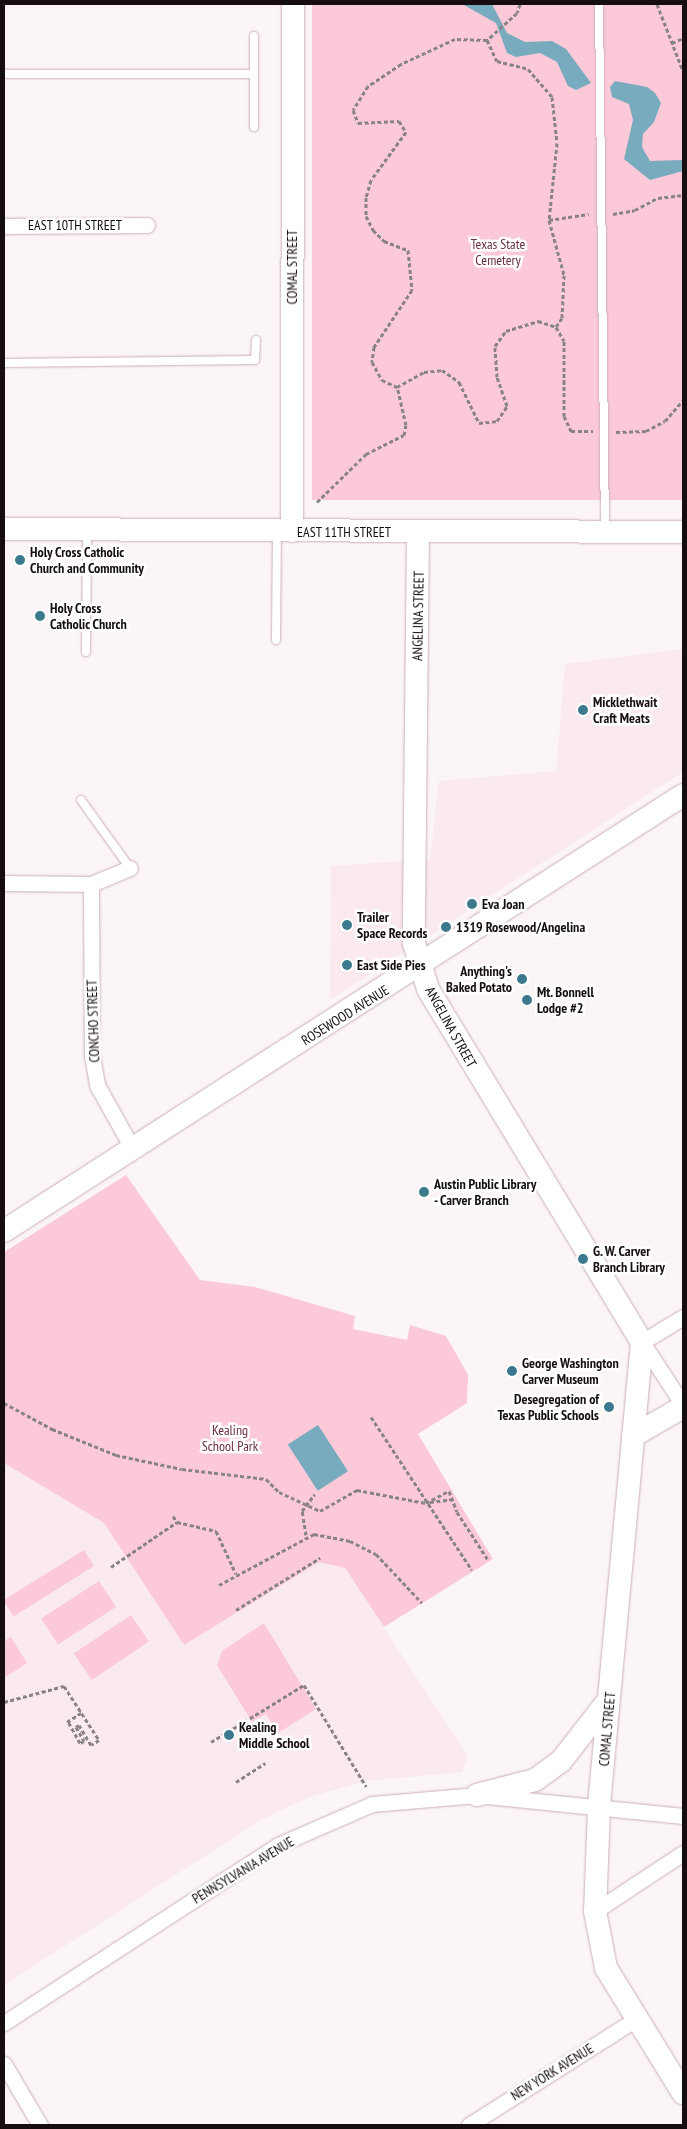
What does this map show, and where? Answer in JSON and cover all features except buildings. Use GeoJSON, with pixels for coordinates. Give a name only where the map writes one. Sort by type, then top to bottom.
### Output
{"type":"FeatureCollection","features":[{"type":"Feature","properties":{"kind":"street","name":"COMAL STREET"},"geometry":{"type":"LineString","coordinates":[[284,531],[293,4]]}},
{"type":"Feature","properties":{"kind":"street","name":"EAST 10TH STREET"},"geometry":{"type":"LineString","coordinates":[[4,226],[147,225]]}},
{"type":"Feature","properties":{"kind":"street","name":"EAST 11TH STREET"},"geometry":{"type":"LineString","coordinates":[[4,529],[683,532]]}},
{"type":"Feature","properties":{"kind":"street","name":"ANGELINA STREET"},"geometry":{"type":"LineString","coordinates":[[418,532],[414,943],[421,967],[428,989],[466,1056],[683,1406]]}},
{"type":"Feature","properties":{"kind":"street","name":"ROSEWOOD AVENUE"},"geometry":{"type":"LineString","coordinates":[[4,1231],[132,1148],[421,967],[683,795]]}},
{"type":"Feature","properties":{"kind":"street"},"geometry":{"type":"LineString","coordinates":[[4,883],[91,884],[130,868]]}},
{"type":"Feature","properties":{"kind":"street","name":"CONCHO STREET"},"geometry":{"type":"LineString","coordinates":[[91,884],[92,1056],[97,1085],[132,1148]]}},
{"type":"Feature","properties":{"kind":"street"},"geometry":{"type":"LineString","coordinates":[[642,1342],[683,1316]]}},
{"type":"Feature","properties":{"kind":"street","name":"COMAL STREET"},"geometry":{"type":"LineString","coordinates":[[642,1342],[599,1810],[595,1911],[606,1968],[683,2093]]}},
{"type":"Feature","properties":{"kind":"street"},"geometry":{"type":"LineString","coordinates":[[633,1436],[683,1406]]}},
{"type":"Feature","properties":{"kind":"street"},"geometry":{"type":"LineString","coordinates":[[477,1795],[518,1786],[561,1761],[609,1699]]}},
{"type":"Feature","properties":{"kind":"street","name":"PENNSYLVANIA AVENUE"},"geometry":{"type":"LineString","coordinates":[[4,2023],[278,1845],[372,1804],[477,1795],[599,1810],[683,1816]]}},
{"type":"Feature","properties":{"kind":"street"},"geometry":{"type":"LineString","coordinates":[[595,1911],[683,1853]]}},
{"type":"Feature","properties":{"kind":"street","name":"NEW YORK AVENUE"},"geometry":{"type":"LineString","coordinates":[[469,2125],[636,2019]]}},
{"type":"Feature","properties":{"kind":"street"},"geometry":{"type":"LineString","coordinates":[[4,2064],[40,2125]]}},
{"type":"Feature","properties":{"kind":"lane"},"geometry":{"type":"LineString","coordinates":[[599,4],[605,533]]}},
{"type":"Feature","properties":{"kind":"lane"},"geometry":{"type":"LineString","coordinates":[[254,36],[254,127]]}},
{"type":"Feature","properties":{"kind":"lane"},"geometry":{"type":"LineString","coordinates":[[4,74],[254,74]]}},
{"type":"Feature","properties":{"kind":"lane"},"geometry":{"type":"LineString","coordinates":[[4,363],[255,360],[256,340]]}},
{"type":"Feature","properties":{"kind":"lane"},"geometry":{"type":"LineString","coordinates":[[86,652],[87,530]]}},
{"type":"Feature","properties":{"kind":"lane"},"geometry":{"type":"LineString","coordinates":[[276,640],[284,531]]}},
{"type":"Feature","properties":{"kind":"lane"},"geometry":{"type":"LineString","coordinates":[[80,800],[130,868]]}},
{"type":"Feature","properties":{"kind":"path"},"geometry":{"type":"LineString","coordinates":[[397,387],[382,380],[372,362],[374,347],[412,290],[408,250],[384,241],[373,230],[366,216],[366,197],[370,180],[401,142],[406,126],[399,121],[366,126],[358,123],[353,110],[368,86],[401,64],[456,39],[486,40],[506,23],[520,4]]}},
{"type":"Feature","properties":{"kind":"path"},"geometry":{"type":"LineString","coordinates":[[656,4],[683,71]]}},
{"type":"Feature","properties":{"kind":"path"},"geometry":{"type":"LineString","coordinates":[[672,43],[683,38]]}},
{"type":"Feature","properties":{"kind":"path"},"geometry":{"type":"LineString","coordinates":[[486,40],[497,61],[528,69],[552,97],[557,143],[549,220],[564,275],[562,318],[556,327]]}},
{"type":"Feature","properties":{"kind":"path"},"geometry":{"type":"LineString","coordinates":[[549,220],[601,213],[618,214],[658,198],[683,195]]}},
{"type":"Feature","properties":{"kind":"path"},"geometry":{"type":"LineString","coordinates":[[397,387],[424,372],[442,370],[459,382],[479,423],[497,420],[508,406],[497,377],[495,346],[506,331],[523,323],[538,321],[556,327]]}},
{"type":"Feature","properties":{"kind":"path"},"geometry":{"type":"LineString","coordinates":[[556,327],[567,362],[564,416],[571,431],[646,431],[665,421],[683,400]]}},
{"type":"Feature","properties":{"kind":"path"},"geometry":{"type":"LineString","coordinates":[[317,502],[366,454],[404,435],[406,425],[397,387]]}},
{"type":"Feature","properties":{"kind":"path"},"geometry":{"type":"LineString","coordinates":[[4,1403],[52,1429],[116,1455],[182,1469],[261,1477],[320,1511],[360,1490],[426,1503],[454,1499]]}},
{"type":"Feature","properties":{"kind":"path"},"geometry":{"type":"LineString","coordinates":[[371,1417],[472,1570]]}},
{"type":"Feature","properties":{"kind":"path"},"geometry":{"type":"LineString","coordinates":[[426,1503],[449,1491],[488,1560]]}},
{"type":"Feature","properties":{"kind":"path"},"geometry":{"type":"LineString","coordinates":[[306,1535],[301,1522],[305,1504],[315,1494]]}},
{"type":"Feature","properties":{"kind":"path"},"geometry":{"type":"LineString","coordinates":[[173,1516],[177,1522],[216,1531],[236,1574]]}},
{"type":"Feature","properties":{"kind":"path"},"geometry":{"type":"LineString","coordinates":[[111,1567],[177,1522]]}},
{"type":"Feature","properties":{"kind":"path"},"geometry":{"type":"LineString","coordinates":[[219,1585],[306,1535],[329,1536],[364,1547],[390,1566],[422,1603]]}},
{"type":"Feature","properties":{"kind":"path"},"geometry":{"type":"LineString","coordinates":[[236,1610],[320,1558]]}},
{"type":"Feature","properties":{"kind":"path"},"geometry":{"type":"LineString","coordinates":[[211,1742],[304,1685],[366,1786]]}},
{"type":"Feature","properties":{"kind":"path"},"geometry":{"type":"LineString","coordinates":[[4,1702],[64,1686],[99,1740],[91,1745],[79,1725],[76,1727],[84,1740],[80,1743],[67,1722],[81,1713]]}},
{"type":"Feature","properties":{"kind":"path"},"geometry":{"type":"LineString","coordinates":[[236,1782],[265,1763]]}},
{"type":"Feature","properties":{"kind":"shaded area"},"geometry":{"type":"Polygon","coordinates":[[[683,649],[683,772],[330,1000],[331,866],[430,859],[439,781],[556,771],[565,664],[683,649]]]}},
{"type":"Feature","properties":{"kind":"shaded area","name":"Kealing Middle School"},"geometry":{"type":"Polygon","coordinates":[[[4,1463],[104,1523],[184,1645],[319,1561],[345,1568],[468,1756],[462,1772],[366,1781],[309,1797],[261,1820],[4,1985],[4,1463]]]}},
{"type":"Feature","properties":{"kind":"green space","name":"Texas State Cemetery"},"geometry":{"type":"Polygon","coordinates":[[[312,4],[683,4],[683,500],[312,500],[312,4]]]}},
{"type":"Feature","properties":{"kind":"green space","name":"Kealing School Park"},"geometry":{"type":"Polygon","coordinates":[[[126,1175],[200,1280],[255,1287],[355,1316],[353,1329],[407,1340],[410,1325],[446,1336],[468,1375],[467,1403],[418,1434],[493,1559],[384,1627],[345,1568],[319,1562],[184,1645],[104,1523],[4,1463],[4,1252],[126,1175]]]}},
{"type":"Feature","properties":{"kind":"green space"},"geometry":{"type":"Polygon","coordinates":[[[84,1550],[94,1566],[14,1616],[4,1600],[84,1550]]]}},
{"type":"Feature","properties":{"kind":"green space"},"geometry":{"type":"Polygon","coordinates":[[[99,1581],[116,1607],[58,1645],[41,1619],[99,1581]]]}},
{"type":"Feature","properties":{"kind":"green space"},"geometry":{"type":"Polygon","coordinates":[[[131,1615],[149,1642],[92,1680],[74,1654],[131,1615]]]}},
{"type":"Feature","properties":{"kind":"green space"},"geometry":{"type":"Polygon","coordinates":[[[264,1623],[316,1709],[278,1733],[266,1714],[252,1722],[217,1665],[222,1651],[264,1623]]]}},
{"type":"Feature","properties":{"kind":"green space"},"geometry":{"type":"Polygon","coordinates":[[[11,1637],[27,1663],[4,1678],[4,1641],[11,1637]]]}},
{"type":"Feature","properties":{"kind":"water"},"geometry":{"type":"Polygon","coordinates":[[[462,4],[492,4],[507,33],[525,42],[552,41],[566,49],[591,83],[576,90],[568,86],[557,62],[540,53],[516,57],[507,53],[496,23],[462,4]]]}},
{"type":"Feature","properties":{"kind":"water"},"geometry":{"type":"Polygon","coordinates":[[[615,81],[647,87],[655,93],[661,103],[654,122],[643,134],[642,147],[650,161],[683,160],[683,171],[650,180],[624,159],[633,120],[629,104],[612,97],[610,87],[615,81]]]}},
{"type":"Feature","properties":{"kind":"water"},"geometry":{"type":"Polygon","coordinates":[[[318,1425],[348,1471],[318,1491],[288,1445],[318,1425]]]}},
{"type":"Feature","properties":{"kind":"place","name":"Holy Cross Catholic Church and Community"},"geometry":{"type":"Point","coordinates":[20,560]}},
{"type":"Feature","properties":{"kind":"place","name":"Holy Cross Catholic Church"},"geometry":{"type":"Point","coordinates":[40,616]}},
{"type":"Feature","properties":{"kind":"place","name":"Micklethwait Craft Meats"},"geometry":{"type":"Point","coordinates":[583,710]}},
{"type":"Feature","properties":{"kind":"place","name":"Eva Joan"},"geometry":{"type":"Point","coordinates":[472,904]}},
{"type":"Feature","properties":{"kind":"place","name":"Trailer Space Records"},"geometry":{"type":"Point","coordinates":[347,925]}},
{"type":"Feature","properties":{"kind":"place","name":"1319 Rosewood/Angelina"},"geometry":{"type":"Point","coordinates":[446,927]}},
{"type":"Feature","properties":{"kind":"place","name":"East Side Pies"},"geometry":{"type":"Point","coordinates":[347,965]}},
{"type":"Feature","properties":{"kind":"place","name":"Anything's Baked Potato"},"geometry":{"type":"Point","coordinates":[522,979]}},
{"type":"Feature","properties":{"kind":"place","name":"Mt. Bonnell Lodge #2"},"geometry":{"type":"Point","coordinates":[527,1000]}},
{"type":"Feature","properties":{"kind":"place","name":"Austin Public Library - Carver Branch"},"geometry":{"type":"Point","coordinates":[424,1192]}},
{"type":"Feature","properties":{"kind":"place","name":"G. W. Carver Branch Library"},"geometry":{"type":"Point","coordinates":[583,1259]}},
{"type":"Feature","properties":{"kind":"place","name":"George Washington Carver Museum"},"geometry":{"type":"Point","coordinates":[512,1371]}},
{"type":"Feature","properties":{"kind":"place","name":"Desegregation of Texas Public Schools"},"geometry":{"type":"Point","coordinates":[609,1407]}},
{"type":"Feature","properties":{"kind":"place","name":"Kealing Middle School"},"geometry":{"type":"Point","coordinates":[229,1735]}}]}
